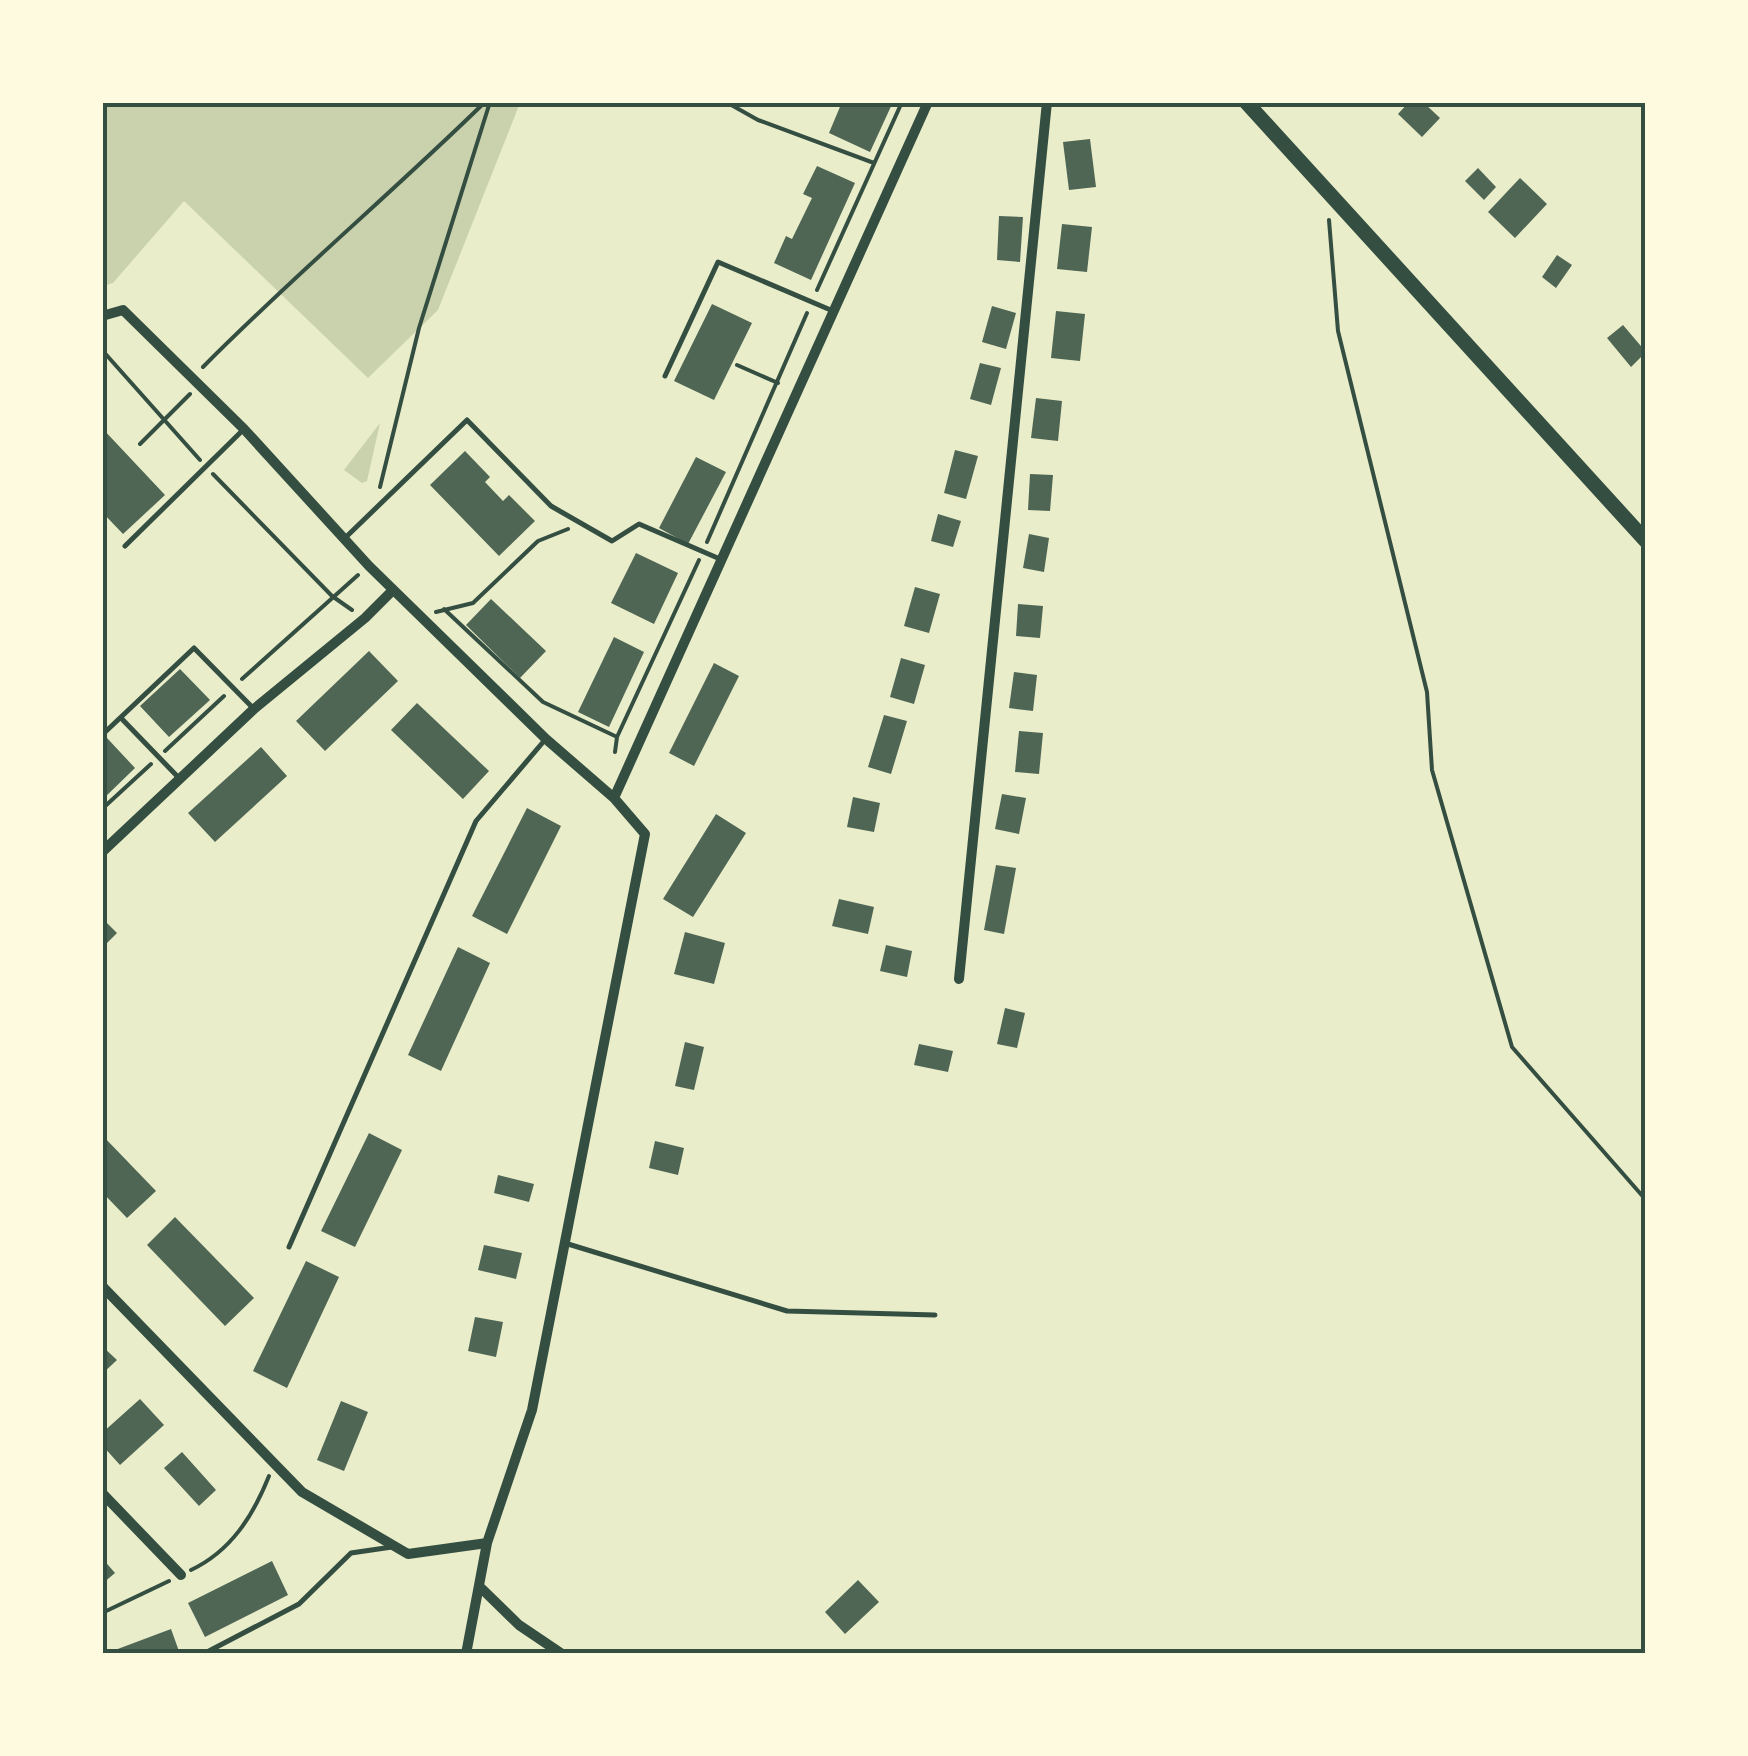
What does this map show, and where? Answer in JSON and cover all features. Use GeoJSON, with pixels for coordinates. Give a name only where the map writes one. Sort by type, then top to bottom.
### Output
{"type":"FeatureCollection","features":[{"type":"Feature","properties":{"kind":"main road"},"geometry":{"type":"LineString","coordinates":[[1246,102],[1646,541]]}},
{"type":"Feature","properties":{"kind":"street"},"geometry":{"type":"LineString","coordinates":[[614,798],[928,102]]}},
{"type":"Feature","properties":{"kind":"street"},"geometry":{"type":"LineString","coordinates":[[959,979],[1047,102]]}},
{"type":"Feature","properties":{"kind":"street"},"geometry":{"type":"LineString","coordinates":[[102,316],[123,310],[244,429],[394,590],[546,738],[614,798],[645,834],[532,1410],[487,1543],[466,1654]]}},
{"type":"Feature","properties":{"kind":"street"},"geometry":{"type":"LineString","coordinates":[[102,852],[254,709],[394,590]]}},
{"type":"Feature","properties":{"kind":"street"},"geometry":{"type":"LineString","coordinates":[[102,1286],[302,1492],[408,1554],[487,1543]]}},
{"type":"Feature","properties":{"kind":"street"},"geometry":{"type":"LineString","coordinates":[[102,1493],[181,1574]]}},
{"type":"Feature","properties":{"kind":"street"},"geometry":{"type":"LineString","coordinates":[[479,1586],[519,1624],[562,1654]]}},
{"type":"Feature","properties":{"kind":"lane"},"geometry":{"type":"LineString","coordinates":[[665,376],[718,262],[833,311]]}},
{"type":"Feature","properties":{"kind":"lane"},"geometry":{"type":"LineString","coordinates":[[345,538],[467,420],[552,506],[612,541],[639,524],[720,558]]}},
{"type":"Feature","properties":{"kind":"lane"},"geometry":{"type":"LineString","coordinates":[[126,546],[244,429]]}},
{"type":"Feature","properties":{"kind":"lane"},"geometry":{"type":"LineString","coordinates":[[102,735],[194,648],[254,709]]}},
{"type":"Feature","properties":{"kind":"lane"},"geometry":{"type":"LineString","coordinates":[[120,718],[181,780]]}},
{"type":"Feature","properties":{"kind":"lane"},"geometry":{"type":"LineString","coordinates":[[289,1247],[476,821],[546,738]]}},
{"type":"Feature","properties":{"kind":"lane"},"geometry":{"type":"LineString","coordinates":[[565,1243],[787,1311],[936,1315]]}},
{"type":"Feature","properties":{"kind":"lane"},"geometry":{"type":"LineString","coordinates":[[207,1652],[300,1604],[351,1554],[395,1546]]}},
{"type":"Feature","properties":{"kind":"path"},"geometry":{"type":"LineString","coordinates":[[140,444],[278,291],[488,102]]}},
{"type":"Feature","properties":{"kind":"path"},"geometry":{"type":"LineString","coordinates":[[376,506],[419,328],[488,102]]}},
{"type":"Feature","properties":{"kind":"path"},"geometry":{"type":"LineString","coordinates":[[726,102],[758,120],[874,163]]}},
{"type":"Feature","properties":{"kind":"path"},"geometry":{"type":"LineString","coordinates":[[614,752],[617,737],[902,102]]}},
{"type":"Feature","properties":{"kind":"path"},"geometry":{"type":"LineString","coordinates":[[1326,191],[1338,331],[1427,692],[1432,770],[1512,1047],[1646,1200]]}},
{"type":"Feature","properties":{"kind":"path"},"geometry":{"type":"LineString","coordinates":[[102,350],[207,467],[332,596],[364,618]]}},
{"type":"Feature","properties":{"kind":"path"},"geometry":{"type":"LineString","coordinates":[[736,365],[778,384]]}},
{"type":"Feature","properties":{"kind":"path"},"geometry":{"type":"LineString","coordinates":[[421,617],[473,603],[538,541],[582,524]]}},
{"type":"Feature","properties":{"kind":"path"},"geometry":{"type":"LineString","coordinates":[[444,610],[543,702],[617,737]]}},
{"type":"Feature","properties":{"kind":"path"},"geometry":{"type":"LineString","coordinates":[[102,1613],[209,1561],[240,1532],[259,1502],[274,1462]]}},
{"type":"Feature","properties":{"kind":"green space"},"geometry":{"type":"Polygon","coordinates":[[[102,103],[520,103],[438,310],[368,378],[184,201],[113,283],[103,286],[102,103]]]}},
{"type":"Feature","properties":{"kind":"green space"},"geometry":{"type":"Polygon","coordinates":[[[380,423],[367,481],[362,483],[344,470],[380,423]]]}},
{"type":"Feature","properties":{"kind":"building"},"geometry":{"type":"Polygon","coordinates":[[[842,102],[893,102],[870,152],[829,133],[842,102]]]}},
{"type":"Feature","properties":{"kind":"building"},"geometry":{"type":"Polygon","coordinates":[[[1409,102],[1423,102],[1440,118],[1422,137],[1398,114],[1409,102]]]}},
{"type":"Feature","properties":{"kind":"building"},"geometry":{"type":"Polygon","coordinates":[[[1090,139],[1096,187],[1069,190],[1063,142],[1090,139]]]}},
{"type":"Feature","properties":{"kind":"building"},"geometry":{"type":"Polygon","coordinates":[[[817,166],[855,183],[811,280],[774,263],[786,236],[792,239],[812,198],[803,194],[817,166]]]}},
{"type":"Feature","properties":{"kind":"building"},"geometry":{"type":"Polygon","coordinates":[[[1478,168],[1496,187],[1484,200],[1465,181],[1478,168]]]}},
{"type":"Feature","properties":{"kind":"building"},"geometry":{"type":"Polygon","coordinates":[[[1520,178],[1547,204],[1515,238],[1488,212],[1520,178]]]}},
{"type":"Feature","properties":{"kind":"building"},"geometry":{"type":"Polygon","coordinates":[[[999,216],[1023,217],[1020,262],[997,260],[999,216]]]}},
{"type":"Feature","properties":{"kind":"building"},"geometry":{"type":"Polygon","coordinates":[[[1062,224],[1092,227],[1087,272],[1057,269],[1062,224]]]}},
{"type":"Feature","properties":{"kind":"building"},"geometry":{"type":"Polygon","coordinates":[[[1557,255],[1572,265],[1556,288],[1542,277],[1557,255]]]}},
{"type":"Feature","properties":{"kind":"building"},"geometry":{"type":"Polygon","coordinates":[[[712,304],[752,323],[714,400],[674,381],[712,304]]]}},
{"type":"Feature","properties":{"kind":"building"},"geometry":{"type":"Polygon","coordinates":[[[992,306],[1016,313],[1006,349],[982,342],[992,306]]]}},
{"type":"Feature","properties":{"kind":"building"},"geometry":{"type":"Polygon","coordinates":[[[1056,311],[1085,314],[1080,361],[1051,358],[1056,311]]]}},
{"type":"Feature","properties":{"kind":"building"},"geometry":{"type":"Polygon","coordinates":[[[1623,325],[1646,352],[1631,367],[1607,338],[1623,325]]]}},
{"type":"Feature","properties":{"kind":"building"},"geometry":{"type":"Polygon","coordinates":[[[980,363],[1001,368],[991,405],[970,399],[980,363]]]}},
{"type":"Feature","properties":{"kind":"building"},"geometry":{"type":"Polygon","coordinates":[[[1036,398],[1062,401],[1058,441],[1031,438],[1036,398]]]}},
{"type":"Feature","properties":{"kind":"building"},"geometry":{"type":"Polygon","coordinates":[[[102,428],[165,495],[123,534],[102,512],[102,428]]]}},
{"type":"Feature","properties":{"kind":"building"},"geometry":{"type":"Polygon","coordinates":[[[955,450],[978,456],[966,499],[944,493],[955,450]]]}},
{"type":"Feature","properties":{"kind":"building"},"geometry":{"type":"Polygon","coordinates":[[[465,451],[490,477],[485,482],[503,501],[509,495],[535,521],[499,556],[430,485],[465,451]]]}},
{"type":"Feature","properties":{"kind":"building"},"geometry":{"type":"Polygon","coordinates":[[[696,457],[726,472],[688,544],[659,528],[696,457]]]}},
{"type":"Feature","properties":{"kind":"building"},"geometry":{"type":"Polygon","coordinates":[[[1030,474],[1053,475],[1050,511],[1028,510],[1030,474]]]}},
{"type":"Feature","properties":{"kind":"building"},"geometry":{"type":"Polygon","coordinates":[[[938,514],[961,521],[953,547],[931,541],[938,514]]]}},
{"type":"Feature","properties":{"kind":"building"},"geometry":{"type":"Polygon","coordinates":[[[1029,534],[1049,538],[1044,572],[1023,568],[1029,534]]]}},
{"type":"Feature","properties":{"kind":"building"},"geometry":{"type":"Polygon","coordinates":[[[636,553],[678,573],[654,624],[611,603],[636,553]]]}},
{"type":"Feature","properties":{"kind":"building"},"geometry":{"type":"Polygon","coordinates":[[[915,587],[940,594],[929,633],[904,626],[915,587]]]}},
{"type":"Feature","properties":{"kind":"building"},"geometry":{"type":"Polygon","coordinates":[[[491,599],[546,651],[520,678],[466,625],[491,599]]]}},
{"type":"Feature","properties":{"kind":"building"},"geometry":{"type":"Polygon","coordinates":[[[1018,604],[1043,606],[1040,638],[1016,636],[1018,604]]]}},
{"type":"Feature","properties":{"kind":"building"},"geometry":{"type":"Polygon","coordinates":[[[614,637],[644,652],[609,727],[578,712],[614,637]]]}},
{"type":"Feature","properties":{"kind":"building"},"geometry":{"type":"Polygon","coordinates":[[[369,651],[398,681],[325,751],[296,721],[369,651]]]}},
{"type":"Feature","properties":{"kind":"building"},"geometry":{"type":"Polygon","coordinates":[[[901,658],[925,665],[914,704],[890,697],[901,658]]]}},
{"type":"Feature","properties":{"kind":"building"},"geometry":{"type":"Polygon","coordinates":[[[714,663],[739,676],[694,766],[669,753],[714,663]]]}},
{"type":"Feature","properties":{"kind":"building"},"geometry":{"type":"Polygon","coordinates":[[[180,669],[210,700],[169,737],[140,706],[180,669]]]}},
{"type":"Feature","properties":{"kind":"building"},"geometry":{"type":"Polygon","coordinates":[[[1014,672],[1037,675],[1033,711],[1009,708],[1014,672]]]}},
{"type":"Feature","properties":{"kind":"building"},"geometry":{"type":"Polygon","coordinates":[[[417,703],[489,771],[463,799],[391,730],[417,703]]]}},
{"type":"Feature","properties":{"kind":"building"},"geometry":{"type":"Polygon","coordinates":[[[884,715],[907,721],[891,774],[868,767],[884,715]]]}},
{"type":"Feature","properties":{"kind":"building"},"geometry":{"type":"Polygon","coordinates":[[[1019,731],[1043,733],[1039,774],[1015,772],[1019,731]]]}},
{"type":"Feature","properties":{"kind":"building"},"geometry":{"type":"Polygon","coordinates":[[[107,738],[135,768],[102,800],[102,743],[107,738]]]}},
{"type":"Feature","properties":{"kind":"building"},"geometry":{"type":"Polygon","coordinates":[[[261,747],[287,776],[215,842],[188,813],[261,747]]]}},
{"type":"Feature","properties":{"kind":"building"},"geometry":{"type":"Polygon","coordinates":[[[1002,794],[1026,798],[1019,834],[995,829],[1002,794]]]}},
{"type":"Feature","properties":{"kind":"building"},"geometry":{"type":"Polygon","coordinates":[[[853,797],[880,803],[874,832],[847,827],[853,797]]]}},
{"type":"Feature","properties":{"kind":"building"},"geometry":{"type":"Polygon","coordinates":[[[527,808],[561,826],[507,934],[472,916],[527,808]]]}},
{"type":"Feature","properties":{"kind":"building"},"geometry":{"type":"Polygon","coordinates":[[[716,814],[746,833],[693,917],[663,899],[716,814]]]}},
{"type":"Feature","properties":{"kind":"building"},"geometry":{"type":"Polygon","coordinates":[[[996,865],[1016,868],[1004,934],[984,930],[996,865]]]}},
{"type":"Feature","properties":{"kind":"building"},"geometry":{"type":"Polygon","coordinates":[[[839,899],[874,907],[868,934],[832,926],[839,899]]]}},
{"type":"Feature","properties":{"kind":"building"},"geometry":{"type":"Polygon","coordinates":[[[102,918],[117,933],[102,948],[102,918]]]}},
{"type":"Feature","properties":{"kind":"building"},"geometry":{"type":"Polygon","coordinates":[[[685,932],[725,943],[714,984],[674,974],[685,932]]]}},
{"type":"Feature","properties":{"kind":"building"},"geometry":{"type":"Polygon","coordinates":[[[886,945],[912,951],[907,977],[880,971],[886,945]]]}},
{"type":"Feature","properties":{"kind":"building"},"geometry":{"type":"Polygon","coordinates":[[[458,947],[490,963],[441,1071],[408,1055],[458,947]]]}},
{"type":"Feature","properties":{"kind":"building"},"geometry":{"type":"Polygon","coordinates":[[[1005,1008],[1025,1013],[1017,1048],[997,1044],[1005,1008]]]}},
{"type":"Feature","properties":{"kind":"building"},"geometry":{"type":"Polygon","coordinates":[[[685,1042],[704,1047],[694,1090],[675,1086],[685,1042]]]}},
{"type":"Feature","properties":{"kind":"building"},"geometry":{"type":"Polygon","coordinates":[[[919,1044],[953,1051],[948,1072],[914,1065],[919,1044]]]}},
{"type":"Feature","properties":{"kind":"building"},"geometry":{"type":"Polygon","coordinates":[[[369,1133],[402,1150],[355,1247],[321,1231],[369,1133]]]}},
{"type":"Feature","properties":{"kind":"building"},"geometry":{"type":"Polygon","coordinates":[[[102,1135],[156,1191],[127,1218],[102,1192],[102,1135]]]}},
{"type":"Feature","properties":{"kind":"building"},"geometry":{"type":"Polygon","coordinates":[[[655,1141],[684,1148],[678,1175],[649,1168],[655,1141]]]}},
{"type":"Feature","properties":{"kind":"building"},"geometry":{"type":"Polygon","coordinates":[[[498,1175],[534,1184],[529,1202],[494,1193],[498,1175]]]}},
{"type":"Feature","properties":{"kind":"building"},"geometry":{"type":"Polygon","coordinates":[[[175,1217],[254,1298],[225,1326],[147,1245],[175,1217]]]}},
{"type":"Feature","properties":{"kind":"building"},"geometry":{"type":"Polygon","coordinates":[[[484,1245],[522,1253],[516,1279],[478,1270],[484,1245]]]}},
{"type":"Feature","properties":{"kind":"building"},"geometry":{"type":"Polygon","coordinates":[[[306,1261],[339,1277],[287,1388],[253,1371],[306,1261]]]}},
{"type":"Feature","properties":{"kind":"building"},"geometry":{"type":"Polygon","coordinates":[[[475,1317],[503,1322],[496,1357],[468,1351],[475,1317]]]}},
{"type":"Feature","properties":{"kind":"building"},"geometry":{"type":"Polygon","coordinates":[[[102,1346],[117,1360],[102,1374],[102,1346]]]}},
{"type":"Feature","properties":{"kind":"building"},"geometry":{"type":"Polygon","coordinates":[[[140,1399],[164,1425],[120,1465],[102,1445],[102,1433],[140,1399]]]}},
{"type":"Feature","properties":{"kind":"building"},"geometry":{"type":"Polygon","coordinates":[[[341,1401],[368,1412],[344,1471],[317,1460],[341,1401]]]}},
{"type":"Feature","properties":{"kind":"building"},"geometry":{"type":"Polygon","coordinates":[[[182,1452],[216,1490],[199,1506],[164,1468],[182,1452]]]}},
{"type":"Feature","properties":{"kind":"building"},"geometry":{"type":"Polygon","coordinates":[[[102,1558],[115,1573],[102,1584],[102,1558]]]}},
{"type":"Feature","properties":{"kind":"building"},"geometry":{"type":"Polygon","coordinates":[[[272,1561],[288,1595],[205,1637],[188,1603],[272,1561]]]}},
{"type":"Feature","properties":{"kind":"building"},"geometry":{"type":"Polygon","coordinates":[[[858,1580],[879,1602],[845,1634],[825,1612],[858,1580]]]}},
{"type":"Feature","properties":{"kind":"building"},"geometry":{"type":"Polygon","coordinates":[[[171,1629],[180,1654],[107,1654],[107,1653],[171,1629]]]}}]}
